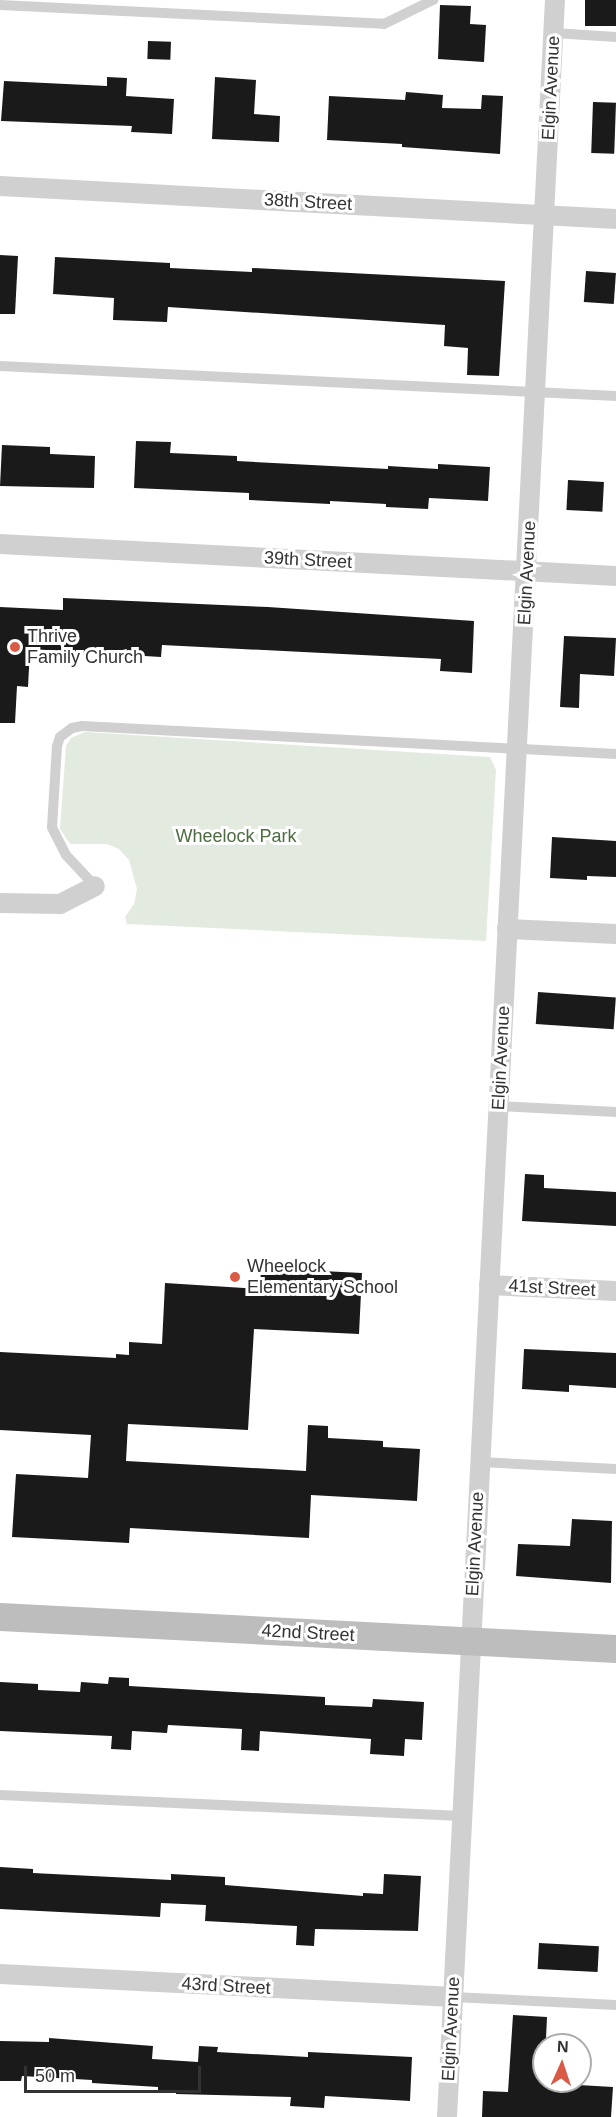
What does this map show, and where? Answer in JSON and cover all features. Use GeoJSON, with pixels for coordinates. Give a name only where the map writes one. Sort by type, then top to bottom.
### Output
{"type":"FeatureCollection","features":[{"type":"Feature","properties":{"kind":"street","name":"Elgin Avenue"},"geometry":{"type":"LineString","coordinates":[[447,2117],[555,0]]}},
{"type":"Feature","properties":{"kind":"street","name":"38th Street"},"geometry":{"type":"LineString","coordinates":[[0,186],[616,219]]}},
{"type":"Feature","properties":{"kind":"street","name":"39th Street"},"geometry":{"type":"LineString","coordinates":[[0,544],[616,576]]}},
{"type":"Feature","properties":{"kind":"street"},"geometry":{"type":"LineString","coordinates":[[0,903],[60,904],[95,886]]}},
{"type":"Feature","properties":{"kind":"street"},"geometry":{"type":"LineString","coordinates":[[507,928],[616,934]]}},
{"type":"Feature","properties":{"kind":"street","name":"41st Street"},"geometry":{"type":"LineString","coordinates":[[489,1285],[616,1291]]}},
{"type":"Feature","properties":{"kind":"street","name":"42nd Street"},"geometry":{"type":"LineString","coordinates":[[0,1617],[616,1649]]}},
{"type":"Feature","properties":{"kind":"street","name":"43rd Street"},"geometry":{"type":"LineString","coordinates":[[0,1974],[453,1997]]}},
{"type":"Feature","properties":{"kind":"lane"},"geometry":{"type":"LineString","coordinates":[[0,5],[384,24],[433,0]]}},
{"type":"Feature","properties":{"kind":"lane"},"geometry":{"type":"LineString","coordinates":[[547,0],[555,0]]}},
{"type":"Feature","properties":{"kind":"lane"},"geometry":{"type":"LineString","coordinates":[[554,33],[616,37]]}},
{"type":"Feature","properties":{"kind":"lane"},"geometry":{"type":"LineString","coordinates":[[0,366],[616,396]]}},
{"type":"Feature","properties":{"kind":"lane"},"geometry":{"type":"LineString","coordinates":[[95,886],[66,855],[52,827],[57,747],[60,737],[72,728],[82,726],[616,754]]}},
{"type":"Feature","properties":{"kind":"lane"},"geometry":{"type":"LineString","coordinates":[[498,1106],[616,1112]]}},
{"type":"Feature","properties":{"kind":"lane"},"geometry":{"type":"LineString","coordinates":[[480,1462],[616,1469]]}},
{"type":"Feature","properties":{"kind":"lane"},"geometry":{"type":"LineString","coordinates":[[0,1795],[462,1816]]}},
{"type":"Feature","properties":{"kind":"lane"},"geometry":{"type":"LineString","coordinates":[[453,1997],[616,2005]]}},
{"type":"Feature","properties":{"kind":"green space","name":"Wheelock Park"},"geometry":{"type":"Polygon","coordinates":[[[85,732],[490,757],[496,770],[486,941],[127,924],[125,917],[134,904],[137,889],[129,860],[119,849],[107,844],[70,844],[60,829],[66,746],[71,738],[85,732]]]}},
{"type":"Feature","properties":{"kind":"building"},"geometry":{"type":"Polygon","coordinates":[[[585,0],[616,0],[616,26],[585,26],[585,0]]]}},
{"type":"Feature","properties":{"kind":"building"},"geometry":{"type":"Polygon","coordinates":[[[440,5],[471,6],[470,24],[486,25],[484,62],[438,59],[440,5]]]}},
{"type":"Feature","properties":{"kind":"building"},"geometry":{"type":"Polygon","coordinates":[[[148,41],[171,42],[170,60],[147,59],[148,41]]]}},
{"type":"Feature","properties":{"kind":"building"},"geometry":{"type":"Polygon","coordinates":[[[107,77],[127,78],[126,96],[174,99],[172,134],[131,132],[132,126],[1,121],[4,81],[107,86],[107,77]]]}},
{"type":"Feature","properties":{"kind":"building"},"geometry":{"type":"Polygon","coordinates":[[[215,77],[256,80],[254,114],[280,116],[279,142],[212,139],[215,77]]]}},
{"type":"Feature","properties":{"kind":"building"},"geometry":{"type":"Polygon","coordinates":[[[406,92],[443,95],[442,108],[481,109],[482,95],[503,96],[500,154],[402,147],[402,144],[327,140],[329,96],[405,100],[406,92]]]}},
{"type":"Feature","properties":{"kind":"building"},"geometry":{"type":"Polygon","coordinates":[[[593,102],[616,103],[614,154],[591,153],[593,102]]]}},
{"type":"Feature","properties":{"kind":"building"},"geometry":{"type":"Polygon","coordinates":[[[0,255],[18,256],[15,314],[0,314],[0,255]]]}},
{"type":"Feature","properties":{"kind":"building"},"geometry":{"type":"Polygon","coordinates":[[[55,257],[170,263],[170,268],[252,272],[252,268],[505,281],[499,376],[467,375],[468,348],[444,346],[445,325],[168,307],[167,322],[113,320],[114,298],[53,294],[55,257]]]}},
{"type":"Feature","properties":{"kind":"building"},"geometry":{"type":"Polygon","coordinates":[[[586,271],[616,273],[614,304],[584,302],[586,271]]]}},
{"type":"Feature","properties":{"kind":"building"},"geometry":{"type":"Polygon","coordinates":[[[136,441],[171,442],[170,453],[237,456],[237,461],[388,469],[388,466],[438,469],[438,464],[490,467],[488,501],[429,498],[428,509],[330,501],[330,504],[249,500],[249,493],[134,488],[136,441]]]}},
{"type":"Feature","properties":{"kind":"building"},"geometry":{"type":"Polygon","coordinates":[[[2,445],[50,447],[50,454],[95,456],[94,488],[0,486],[2,445]]]}},
{"type":"Feature","properties":{"kind":"building"},"geometry":{"type":"Polygon","coordinates":[[[568,480],[604,482],[602,512],[566,510],[568,480]]]}},
{"type":"Feature","properties":{"kind":"building"},"geometry":{"type":"Polygon","coordinates":[[[63,598],[268,607],[474,621],[472,673],[440,671],[441,659],[162,645],[161,657],[30,649],[28,687],[17,686],[15,723],[0,723],[0,607],[63,610],[63,598]]]}},
{"type":"Feature","properties":{"kind":"building"},"geometry":{"type":"Polygon","coordinates":[[[564,636],[616,638],[614,676],[580,674],[579,708],[560,707],[564,636]]]}},
{"type":"Feature","properties":{"kind":"building"},"geometry":{"type":"Polygon","coordinates":[[[552,837],[616,841],[616,877],[587,876],[587,880],[550,878],[552,837]]]}},
{"type":"Feature","properties":{"kind":"building"},"geometry":{"type":"Polygon","coordinates":[[[538,992],[616,997],[614,1029],[536,1024],[538,992]]]}},
{"type":"Feature","properties":{"kind":"building"},"geometry":{"type":"Polygon","coordinates":[[[525,1174],[544,1175],[544,1188],[616,1192],[616,1226],[522,1221],[525,1174]]]}},
{"type":"Feature","properties":{"kind":"building"},"geometry":{"type":"Polygon","coordinates":[[[261,1268],[362,1273],[359,1334],[254,1329],[248,1430],[128,1424],[126,1461],[306,1471],[308,1425],[328,1426],[328,1438],[383,1441],[383,1447],[420,1449],[417,1501],[311,1495],[309,1538],[130,1528],[129,1543],[12,1537],[16,1474],[88,1478],[91,1435],[0,1430],[0,1352],[116,1358],[116,1354],[129,1355],[129,1342],[162,1344],[165,1283],[260,1289],[261,1268]]]}},
{"type":"Feature","properties":{"kind":"building"},"geometry":{"type":"Polygon","coordinates":[[[524,1349],[616,1353],[616,1388],[569,1385],[569,1392],[522,1389],[524,1349]]]}},
{"type":"Feature","properties":{"kind":"building"},"geometry":{"type":"Polygon","coordinates":[[[572,1519],[612,1521],[611,1583],[516,1576],[518,1544],[570,1546],[572,1519]]]}},
{"type":"Feature","properties":{"kind":"building"},"geometry":{"type":"Polygon","coordinates":[[[109,1677],[129,1678],[129,1686],[325,1697],[325,1705],[372,1707],[373,1699],[424,1702],[422,1740],[405,1739],[404,1756],[370,1754],[371,1739],[260,1731],[259,1751],[241,1750],[242,1729],[168,1725],[167,1733],[132,1731],[131,1750],[111,1749],[112,1736],[0,1731],[0,1682],[38,1684],[38,1690],[80,1692],[81,1682],[108,1684],[109,1677]]]}},
{"type":"Feature","properties":{"kind":"building"},"geometry":{"type":"Polygon","coordinates":[[[0,1867],[33,1869],[33,1873],[171,1880],[171,1874],[225,1877],[225,1885],[363,1896],[363,1893],[383,1894],[384,1874],[421,1876],[418,1931],[315,1929],[314,1946],[296,1945],[297,1926],[205,1921],[206,1905],[161,1903],[160,1917],[0,1909],[0,1867]]]}},
{"type":"Feature","properties":{"kind":"building"},"geometry":{"type":"Polygon","coordinates":[[[539,1943],[599,1946],[598,1972],[538,1969],[539,1943]]]}},
{"type":"Feature","properties":{"kind":"building"},"geometry":{"type":"Polygon","coordinates":[[[513,2015],[547,2017],[546,2033],[532,2033],[532,2093],[592,2093],[592,2086],[613,2087],[611,2117],[482,2117],[483,2091],[508,2092],[513,2015]]]}},
{"type":"Feature","properties":{"kind":"building"},"geometry":{"type":"Polygon","coordinates":[[[49,2038],[153,2046],[152,2059],[198,2062],[199,2046],[218,2047],[217,2052],[308,2057],[308,2052],[412,2057],[410,2101],[325,2096],[324,2108],[290,2106],[291,2097],[176,2094],[176,2091],[158,2090],[158,2087],[92,2083],[92,2080],[22,2076],[21,2081],[0,2081],[0,2041],[49,2042],[49,2038]]]}},
{"type":"Feature","properties":{"kind":"place","name":"Thrive Family Church"},"geometry":{"type":"Point","coordinates":[15,647]}},
{"type":"Feature","properties":{"kind":"place","name":"Wheelock Elementary School"},"geometry":{"type":"Point","coordinates":[235,1277]}}]}
